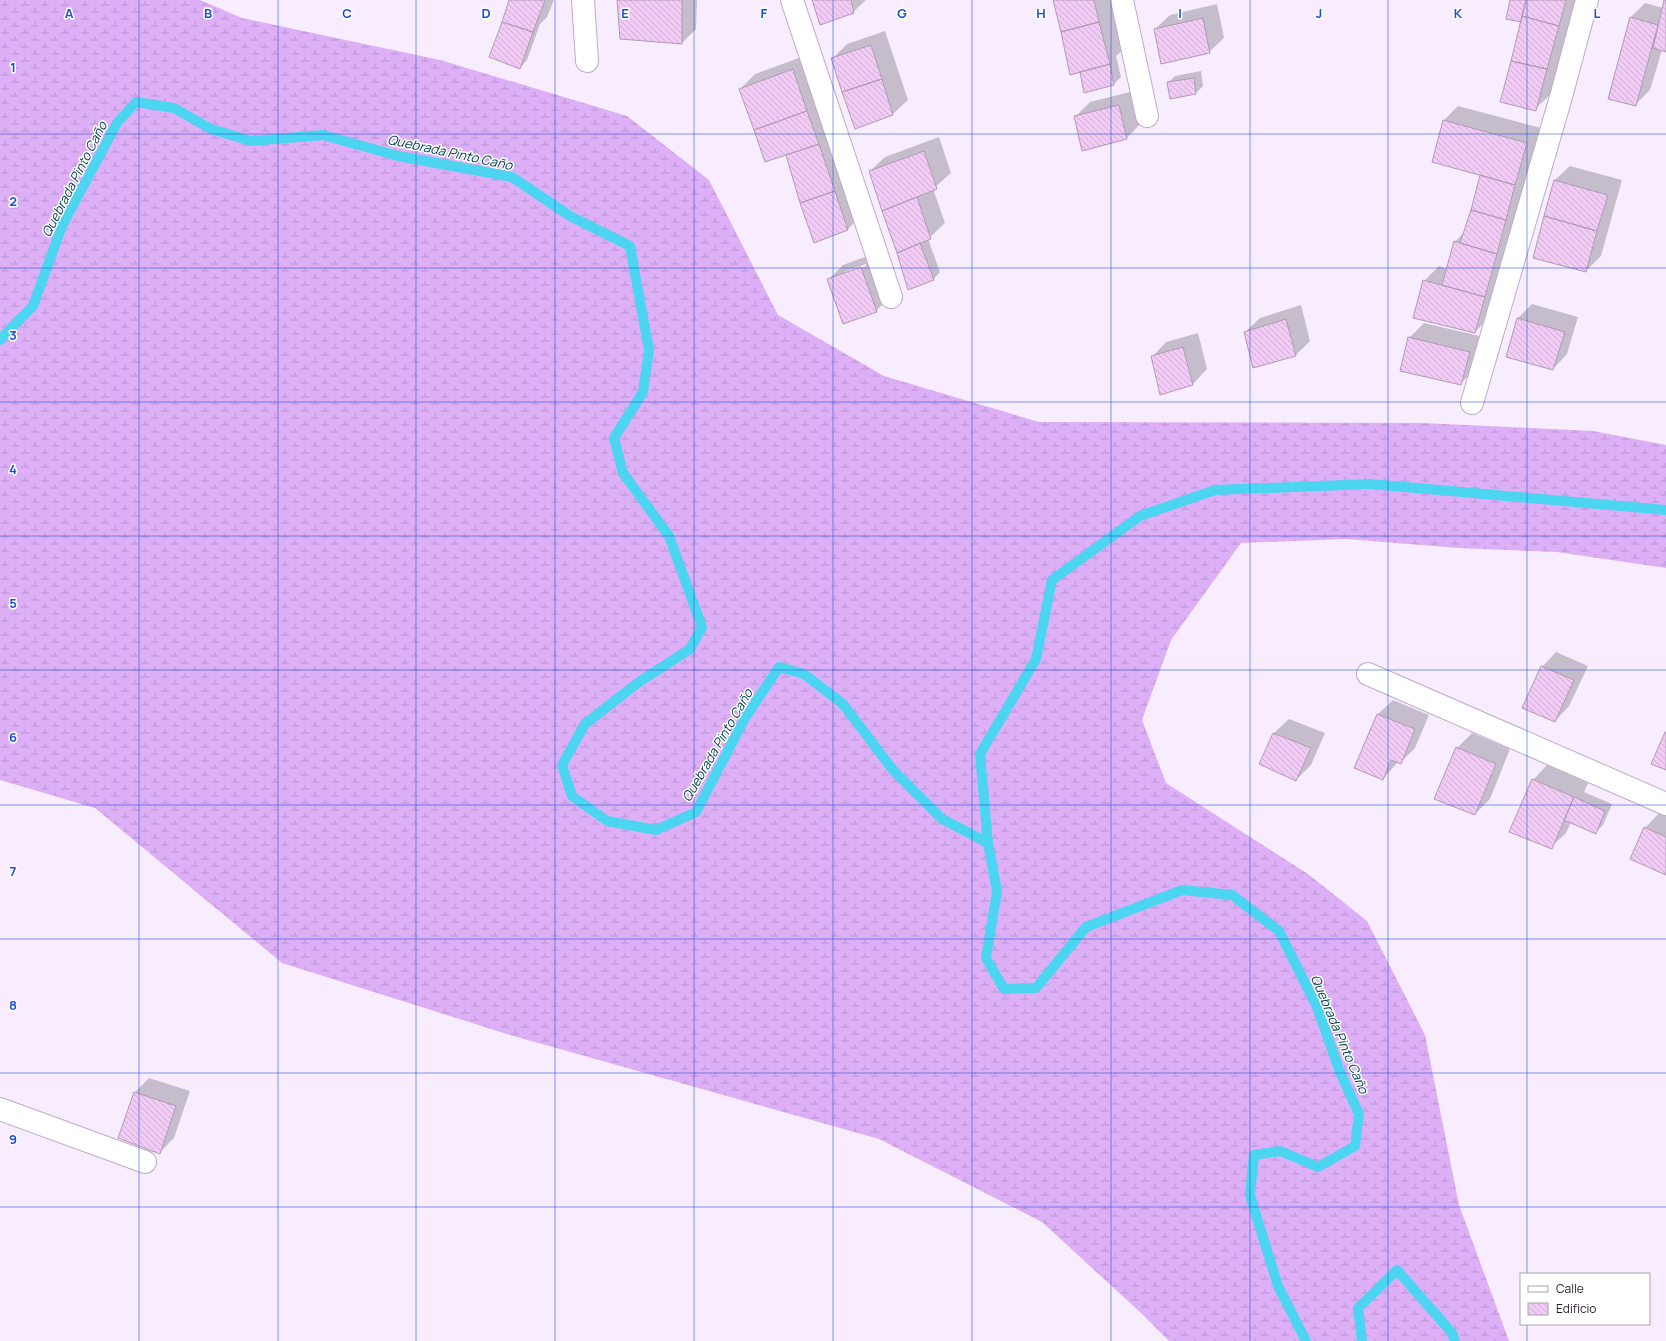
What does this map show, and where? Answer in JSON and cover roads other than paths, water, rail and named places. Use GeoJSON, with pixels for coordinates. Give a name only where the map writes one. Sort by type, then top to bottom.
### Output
{"type":"FeatureCollection","features":[{"type":"Feature","properties":{"kind":"street"},"geometry":{"type":"LineString","coordinates":[[583,0],[587,61]]}},
{"type":"Feature","properties":{"kind":"street"},"geometry":{"type":"LineString","coordinates":[[792,0],[891,297]]}},
{"type":"Feature","properties":{"kind":"street"},"geometry":{"type":"LineString","coordinates":[[1122,0],[1146,116]]}},
{"type":"Feature","properties":{"kind":"street"},"geometry":{"type":"LineString","coordinates":[[1472,403],[1559,105],[1587,0]]}},
{"type":"Feature","properties":{"kind":"street"},"geometry":{"type":"LineString","coordinates":[[1368,674],[1666,804]]}},
{"type":"Feature","properties":{"kind":"street"},"geometry":{"type":"LineString","coordinates":[[0,1109],[145,1162]]}},
{"type":"Feature","properties":{"kind":"waterway","name":"Quebrada Pinto Caño"},"geometry":{"type":"LineString","coordinates":[[0,340],[33,306],[62,226],[117,123],[136,102],[174,108],[211,129],[251,141],[323,135],[398,156],[512,177],[570,216],[630,246],[649,350],[643,392],[614,438],[623,473],[669,536],[702,627],[690,649],[639,682],[585,724],[562,765],[572,796],[607,821],[656,830],[696,812],[745,718],[779,667],[804,674],[843,704],[893,770],[942,819],[988,843],[997,891],[986,958],[1004,989],[1036,988],[1086,927],[1182,890],[1232,895],[1279,931],[1317,1007],[1340,1072],[1359,1114],[1355,1146],[1318,1167],[1280,1151],[1254,1155],[1250,1195],[1278,1286],[1306,1341]]}},
{"type":"Feature","properties":{"kind":"waterway"},"geometry":{"type":"LineString","coordinates":[[988,843],[980,754],[1036,659],[1052,580],[1140,516],[1215,490],[1371,484],[1666,510]]}},
{"type":"Feature","properties":{"kind":"waterway","name":"Quebrada Pinto Caño"},"geometry":{"type":"LineString","coordinates":[[1362,1341],[1358,1308],[1397,1270],[1452,1333],[1455,1341]]}}]}
